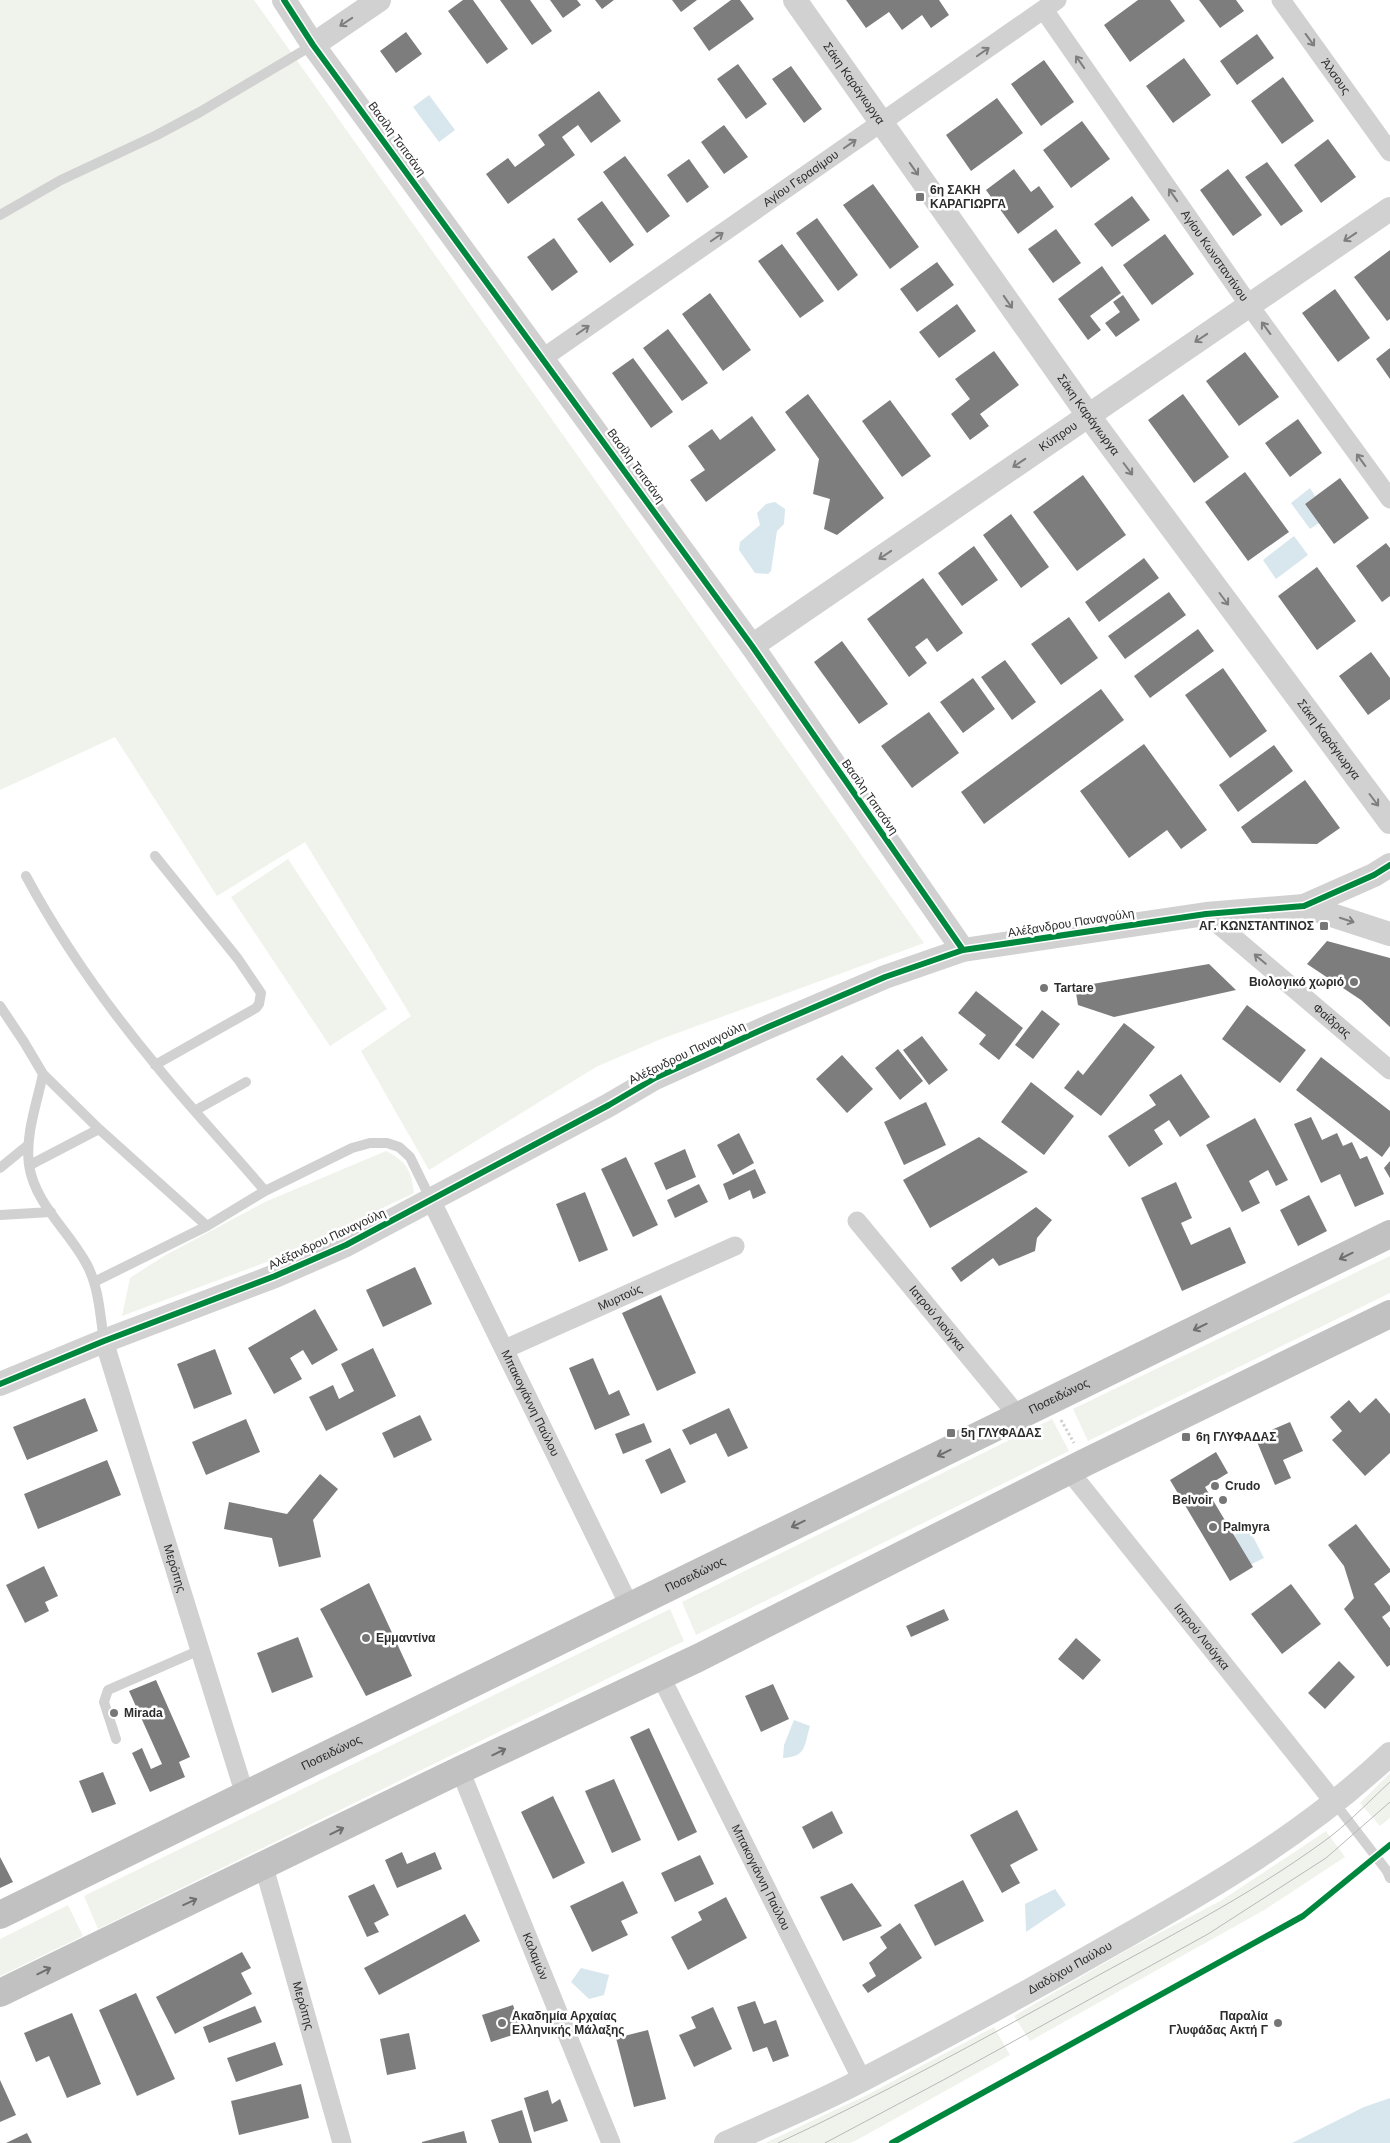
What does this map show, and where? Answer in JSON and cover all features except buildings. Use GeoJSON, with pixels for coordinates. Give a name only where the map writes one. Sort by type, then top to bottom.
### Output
{"type":"FeatureCollection","features":[{"type":"Feature","properties":{"kind":"highway","name":"Ποσειδώνος"},"geometry":{"type":"LineString","coordinates":[[0,1915],[1390,1234]]}},
{"type":"Feature","properties":{"kind":"highway"},"geometry":{"type":"LineString","coordinates":[[0,1993],[264,1867],[460,1770],[698,1658],[1390,1314]]}},
{"type":"Feature","properties":{"kind":"street","name":"Βασίλη Τσιτσάνη"},"geometry":{"type":"LineString","coordinates":[[284,0],[313,45],[752,646],[963,950]]}},
{"type":"Feature","properties":{"kind":"street"},"geometry":{"type":"LineString","coordinates":[[313,45],[379,0]]}},
{"type":"Feature","properties":{"kind":"street","name":"Σάκη Καράγιωργα"},"geometry":{"type":"LineString","coordinates":[[796,0],[1088,415],[1390,822]]}},
{"type":"Feature","properties":{"kind":"street","name":"Άλσους"},"geometry":{"type":"LineString","coordinates":[[1281,0],[1390,152]]}},
{"type":"Feature","properties":{"kind":"street","name":"Αγίου Γερασίμου"},"geometry":{"type":"LineString","coordinates":[[543,358],[1050,5]]}},
{"type":"Feature","properties":{"kind":"street","name":"Αγίου Κωνσταντίνου"},"geometry":{"type":"LineString","coordinates":[[1050,5],[1249,305],[1390,499]]}},
{"type":"Feature","properties":{"kind":"street","name":"Κύπρου"},"geometry":{"type":"LineString","coordinates":[[752,646],[1390,209]]}},
{"type":"Feature","properties":{"kind":"street","name":"Αλέξανδρου Παναγούλη"},"geometry":{"type":"LineString","coordinates":[[0,1384],[104,1341],[275,1276],[346,1244],[609,1105],[655,1078],[768,1026],[885,977],[963,950],[1206,914],[1304,906],[1374,875],[1390,865]]}},
{"type":"Feature","properties":{"kind":"street","name":"Αλέξανδρου Παναγούλη"},"geometry":{"type":"LineString","coordinates":[[1304,906],[1390,934]]}},
{"type":"Feature","properties":{"kind":"street","name":"Φαίδρας"},"geometry":{"type":"LineString","coordinates":[[1206,914],[1390,1070]]}},
{"type":"Feature","properties":{"kind":"street","name":"Μπακογιάννη Παύλου"},"geometry":{"type":"LineString","coordinates":[[431,1200],[630,1607]]}},
{"type":"Feature","properties":{"kind":"street","name":"Ιατρού Λιούγκα"},"geometry":{"type":"LineString","coordinates":[[857,1221],[1018,1416]]}},
{"type":"Feature","properties":{"kind":"street","name":"Μυρτούς"},"geometry":{"type":"LineString","coordinates":[[505,1349],[735,1246]]}},
{"type":"Feature","properties":{"kind":"street","name":"Μερόπης"},"geometry":{"type":"LineString","coordinates":[[104,1341],[245,1795]]}},
{"type":"Feature","properties":{"kind":"street","name":"Ιατρού Λιούγκα"},"geometry":{"type":"LineString","coordinates":[[1077,1468],[1334,1802]]}},
{"type":"Feature","properties":{"kind":"street","name":"Μπακογιάννη Παύλου"},"geometry":{"type":"LineString","coordinates":[[660,1675],[862,2080]]}},
{"type":"Feature","properties":{"kind":"street","name":"Διαδόχου Παύλου"},"geometry":{"type":"LineString","coordinates":[[726,2143],[862,2080],[996,2007],[1028,1992],[1195,1897],[1268,1851],[1366,1777],[1390,1754]]}},
{"type":"Feature","properties":{"kind":"street","name":"Καλαμών"},"geometry":{"type":"LineString","coordinates":[[460,1770],[611,2143]]}},
{"type":"Feature","properties":{"kind":"street","name":"Μερόπης"},"geometry":{"type":"LineString","coordinates":[[264,1867],[342,2143]]}},
{"type":"Feature","properties":{"kind":"lane"},"geometry":{"type":"LineString","coordinates":[[0,215],[61,180],[155,136],[200,112],[313,45]]}},
{"type":"Feature","properties":{"kind":"lane"},"geometry":{"type":"LineString","coordinates":[[155,856],[238,959],[261,993],[260,1004],[256,1008],[155,1065]]}},
{"type":"Feature","properties":{"kind":"lane"},"geometry":{"type":"LineString","coordinates":[[26,876],[61,938],[155,1065],[265,1191]]}},
{"type":"Feature","properties":{"kind":"lane"},"geometry":{"type":"LineString","coordinates":[[0,1006],[43,1074],[99,1129],[207,1226]]}},
{"type":"Feature","properties":{"kind":"lane"},"geometry":{"type":"LineString","coordinates":[[43,1074],[28,1145],[30,1165],[34,1181],[51,1212],[87,1263],[94,1282],[104,1341]]}},
{"type":"Feature","properties":{"kind":"lane"},"geometry":{"type":"LineString","coordinates":[[196,1110],[246,1082]]}},
{"type":"Feature","properties":{"kind":"lane"},"geometry":{"type":"LineString","coordinates":[[30,1165],[99,1129]]}},
{"type":"Feature","properties":{"kind":"lane"},"geometry":{"type":"LineString","coordinates":[[94,1282],[207,1226],[265,1191],[352,1148],[370,1143],[387,1143],[399,1148],[410,1157],[431,1200]]}},
{"type":"Feature","properties":{"kind":"lane"},"geometry":{"type":"LineString","coordinates":[[0,1168],[28,1145]]}},
{"type":"Feature","properties":{"kind":"lane"},"geometry":{"type":"LineString","coordinates":[[0,1215],[51,1212]]}},
{"type":"Feature","properties":{"kind":"lane"},"geometry":{"type":"LineString","coordinates":[[116,1739],[104,1702],[108,1690],[200,1650]]}},
{"type":"Feature","properties":{"kind":"lane"},"geometry":{"type":"LineString","coordinates":[[1334,1802],[1390,1877]]}},
{"type":"Feature","properties":{"kind":"path"},"geometry":{"type":"LineString","coordinates":[[1051,1400],[1077,1468]]}},
{"type":"Feature","properties":{"kind":"shaded area"},"geometry":{"type":"Polygon","coordinates":[[[0,0],[254,0],[924,943],[661,1039],[596,1067],[429,1170],[361,1051],[411,1016],[305,842],[217,896],[115,737],[0,790],[0,0]]]}},
{"type":"Feature","properties":{"kind":"shaded area"},"geometry":{"type":"Polygon","coordinates":[[[429,95],[455,130],[439,142],[413,107],[429,95]]]}},
{"type":"Feature","properties":{"kind":"shaded area"},"geometry":{"type":"Polygon","coordinates":[[[1310,488],[1315,496],[1305,504],[1319,523],[1310,529],[1291,503],[1310,488]]]}},
{"type":"Feature","properties":{"kind":"shaded area"},"geometry":{"type":"Polygon","coordinates":[[[775,502],[785,509],[784,524],[777,531],[771,571],[768,574],[755,573],[739,550],[740,542],[760,525],[757,513],[766,504],[775,502]]]}},
{"type":"Feature","properties":{"kind":"shaded area"},"geometry":{"type":"Polygon","coordinates":[[[1294,536],[1308,555],[1276,579],[1263,560],[1294,536]]]}},
{"type":"Feature","properties":{"kind":"shaded area"},"geometry":{"type":"Polygon","coordinates":[[[288,859],[387,1009],[330,1046],[231,897],[288,859]]]}},
{"type":"Feature","properties":{"kind":"shaded area"},"geometry":{"type":"Polygon","coordinates":[[[386,1151],[399,1159],[407,1168],[414,1193],[280,1257],[122,1316],[130,1278],[164,1256],[265,1202],[386,1151]]]}},
{"type":"Feature","properties":{"kind":"shaded area"},"geometry":{"type":"Polygon","coordinates":[[[1390,1256],[1390,1293],[1088,1441],[1073,1409],[1390,1256]]]}},
{"type":"Feature","properties":{"kind":"shaded area"},"geometry":{"type":"Polygon","coordinates":[[[1052,1419],[1069,1451],[696,1635],[682,1602],[1052,1419]]]}},
{"type":"Feature","properties":{"kind":"shaded area"},"geometry":{"type":"Polygon","coordinates":[[[1248,1527],[1264,1558],[1250,1565],[1234,1535],[1248,1527]]]}},
{"type":"Feature","properties":{"kind":"shaded area"},"geometry":{"type":"Polygon","coordinates":[[[670,1609],[684,1641],[98,1929],[84,1896],[670,1609]]]}},
{"type":"Feature","properties":{"kind":"shaded area"},"geometry":{"type":"Polygon","coordinates":[[[794,1720],[810,1726],[805,1744],[801,1752],[791,1757],[783,1758],[784,1745],[794,1720]]]}},
{"type":"Feature","properties":{"kind":"shaded area"},"geometry":{"type":"Polygon","coordinates":[[[1390,1773],[1390,1818],[1380,1826],[1360,1803],[1390,1773]]]}},
{"type":"Feature","properties":{"kind":"shaded area"},"geometry":{"type":"Polygon","coordinates":[[[1326,1831],[1345,1857],[1266,1909],[1030,2041],[1014,2016],[1127,1950],[1222,1900],[1326,1831]]]}},
{"type":"Feature","properties":{"kind":"shaded area"},"geometry":{"type":"Polygon","coordinates":[[[1055,1889],[1066,1905],[1026,1932],[1025,1904],[1055,1889]]]}},
{"type":"Feature","properties":{"kind":"shaded area"},"geometry":{"type":"Polygon","coordinates":[[[68,1905],[83,1936],[0,1976],[0,1939],[68,1905]]]}},
{"type":"Feature","properties":{"kind":"shaded area"},"geometry":{"type":"Polygon","coordinates":[[[581,1968],[609,1975],[604,1995],[589,1999],[571,1982],[581,1968]]]}},
{"type":"Feature","properties":{"kind":"shaded area"},"geometry":{"type":"Polygon","coordinates":[[[994,2027],[1010,2055],[855,2141],[850,2143],[765,2143],[867,2095],[994,2027]]]}},
{"type":"Feature","properties":{"kind":"shaded area"},"geometry":{"type":"Polygon","coordinates":[[[1390,2098],[1390,2143],[1292,2143],[1364,2107],[1390,2098]]]}},
{"type":"Feature","properties":{"kind":"tram line"},"geometry":{"type":"LineString","coordinates":[[778,2143],[892,2087],[1234,1900],[1264,1882],[1332,1835],[1390,1782]]}},
{"type":"Feature","properties":{"kind":"tram line"},"geometry":{"type":"LineString","coordinates":[[825,2143],[1208,1934],[1326,1858],[1390,1802]]}},
{"type":"Feature","properties":{"kind":"cycle path"},"geometry":{"type":"LineString","coordinates":[[284,0],[313,45],[752,646],[963,950]]}},
{"type":"Feature","properties":{"kind":"cycle path"},"geometry":{"type":"LineString","coordinates":[[0,1384],[104,1341],[275,1276],[346,1245],[609,1105],[655,1078],[885,977],[963,950],[1206,914],[1304,906],[1374,875],[1390,865]]}},
{"type":"Feature","properties":{"kind":"cycle path"},"geometry":{"type":"LineString","coordinates":[[892,2143],[1303,1916],[1390,1845]]}},
{"type":"Feature","properties":{"kind":"place","name":"6η ΣΑΚΗ ΚΑΡΑΓΙΩΡΓΑ"},"geometry":{"type":"Point","coordinates":[920,197]}},
{"type":"Feature","properties":{"kind":"place","name":"ΑΓ. ΚΩΝΣΤΑΝΤΙΝΟΣ"},"geometry":{"type":"Point","coordinates":[1324,926]}},
{"type":"Feature","properties":{"kind":"place","name":"Βιολογικό χωριό"},"geometry":{"type":"Point","coordinates":[1354,982]}},
{"type":"Feature","properties":{"kind":"place","name":"Tartare"},"geometry":{"type":"Point","coordinates":[1044,988]}},
{"type":"Feature","properties":{"kind":"place","name":"5η ΓΛΥΦΑΔΑΣ"},"geometry":{"type":"Point","coordinates":[951,1433]}},
{"type":"Feature","properties":{"kind":"place","name":"6η ΓΛΥΦΑΔΑΣ"},"geometry":{"type":"Point","coordinates":[1186,1437]}},
{"type":"Feature","properties":{"kind":"place","name":"Crudo"},"geometry":{"type":"Point","coordinates":[1215,1486]}},
{"type":"Feature","properties":{"kind":"place","name":"Belvoir"},"geometry":{"type":"Point","coordinates":[1223,1500]}},
{"type":"Feature","properties":{"kind":"place","name":"Palmyra"},"geometry":{"type":"Point","coordinates":[1213,1527]}},
{"type":"Feature","properties":{"kind":"place","name":"Εμμαντίνα"},"geometry":{"type":"Point","coordinates":[366,1638]}},
{"type":"Feature","properties":{"kind":"place","name":"Mirada"},"geometry":{"type":"Point","coordinates":[114,1713]}},
{"type":"Feature","properties":{"kind":"place","name":"Ακαδημία Αρχαίας Ελληνικής Μάλαξης"},"geometry":{"type":"Point","coordinates":[502,2023]}},
{"type":"Feature","properties":{"kind":"place","name":"Παραλία Γλυφάδας Ακτή Γ"},"geometry":{"type":"Point","coordinates":[1278,2023]}}]}
